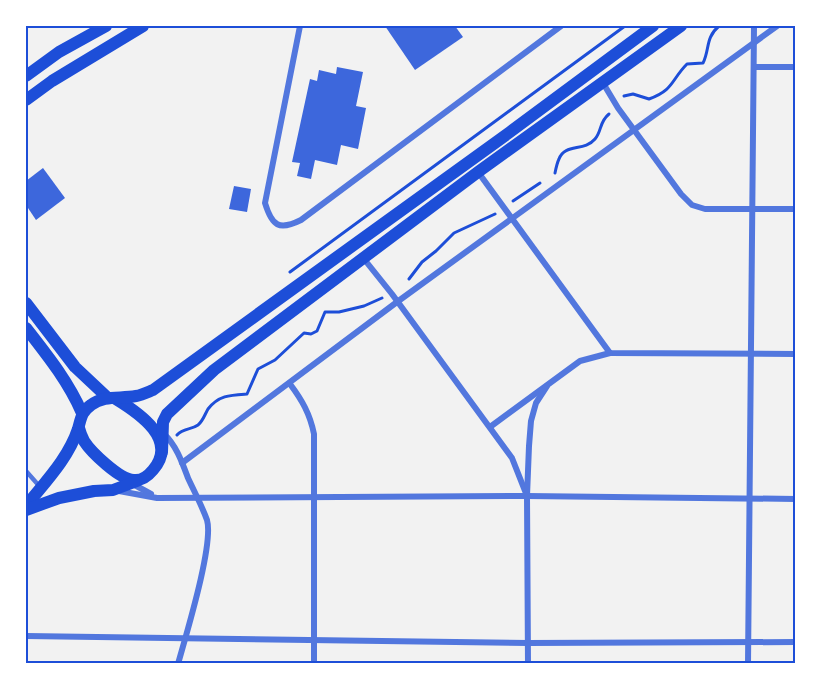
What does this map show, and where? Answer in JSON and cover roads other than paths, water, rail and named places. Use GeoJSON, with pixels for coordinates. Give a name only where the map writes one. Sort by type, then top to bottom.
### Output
{"type":"FeatureCollection","features":[{"type":"Feature","properties":{"kind":"main road"},"geometry":{"type":"LineString","coordinates":[[26,76],[59,52],[106,26]]}},
{"type":"Feature","properties":{"kind":"main road"},"geometry":{"type":"LineString","coordinates":[[26,100],[52,81],[143,26]]}},
{"type":"Feature","properties":{"kind":"main road"},"geometry":{"type":"LineString","coordinates":[[26,506],[65,456],[79,428],[82,413],[91,405],[112,398],[139,396],[153,390],[501,140],[653,26]]}},
{"type":"Feature","properties":{"kind":"main road"},"geometry":{"type":"LineString","coordinates":[[26,510],[60,498],[94,491],[113,490],[154,468],[162,452],[158,436],[162,433],[163,422],[172,407],[214,370],[478,172],[681,26]]}},
{"type":"Feature","properties":{"kind":"main road"},"geometry":{"type":"LineString","coordinates":[[26,303],[75,367],[112,398],[138,413],[162,433]]}},
{"type":"Feature","properties":{"kind":"main road"},"geometry":{"type":"LineString","coordinates":[[26,328],[66,382],[82,413]]}},
{"type":"Feature","properties":{"kind":"main road"},"geometry":{"type":"LineString","coordinates":[[79,428],[84,442],[104,462],[133,480]]}},
{"type":"Feature","properties":{"kind":"street"},"geometry":{"type":"LineString","coordinates":[[300,26],[265,203],[269,218],[278,225],[288,226],[301,220],[561,26]]}},
{"type":"Feature","properties":{"kind":"street"},"geometry":{"type":"LineString","coordinates":[[748,663],[754,26]]}},
{"type":"Feature","properties":{"kind":"street"},"geometry":{"type":"LineString","coordinates":[[182,463],[397,302],[777,26]]}},
{"type":"Feature","properties":{"kind":"street"},"geometry":{"type":"LineString","coordinates":[[754,68],[795,67]]}},
{"type":"Feature","properties":{"kind":"street"},"geometry":{"type":"LineString","coordinates":[[603,83],[633,129],[681,194],[692,205],[705,209],[795,209]]}},
{"type":"Feature","properties":{"kind":"street"},"geometry":{"type":"LineString","coordinates":[[478,172],[610,353]]}},
{"type":"Feature","properties":{"kind":"street"},"geometry":{"type":"LineString","coordinates":[[363,259],[392,294],[512,458],[527,496]]}},
{"type":"Feature","properties":{"kind":"street"},"geometry":{"type":"LineString","coordinates":[[490,427],[580,361],[610,353],[795,354]]}},
{"type":"Feature","properties":{"kind":"street"},"geometry":{"type":"LineString","coordinates":[[290,384],[310,416],[314,434],[314,663]]}},
{"type":"Feature","properties":{"kind":"street"},"geometry":{"type":"LineString","coordinates":[[528,663],[527,496],[531,421],[536,403],[547,386]]}},
{"type":"Feature","properties":{"kind":"street"},"geometry":{"type":"LineString","coordinates":[[162,433],[182,463],[207,521],[208,537],[178,663]]}},
{"type":"Feature","properties":{"kind":"street"},"geometry":{"type":"LineString","coordinates":[[133,480],[157,498]]}},
{"type":"Feature","properties":{"kind":"street"},"geometry":{"type":"LineString","coordinates":[[113,490],[157,498],[527,496],[795,499]]}},
{"type":"Feature","properties":{"kind":"street"},"geometry":{"type":"LineString","coordinates":[[26,636],[528,643],[795,642]]}},
{"type":"Feature","properties":{"kind":"lane"},"geometry":{"type":"LineString","coordinates":[[26,471],[41,488]]}}]}
